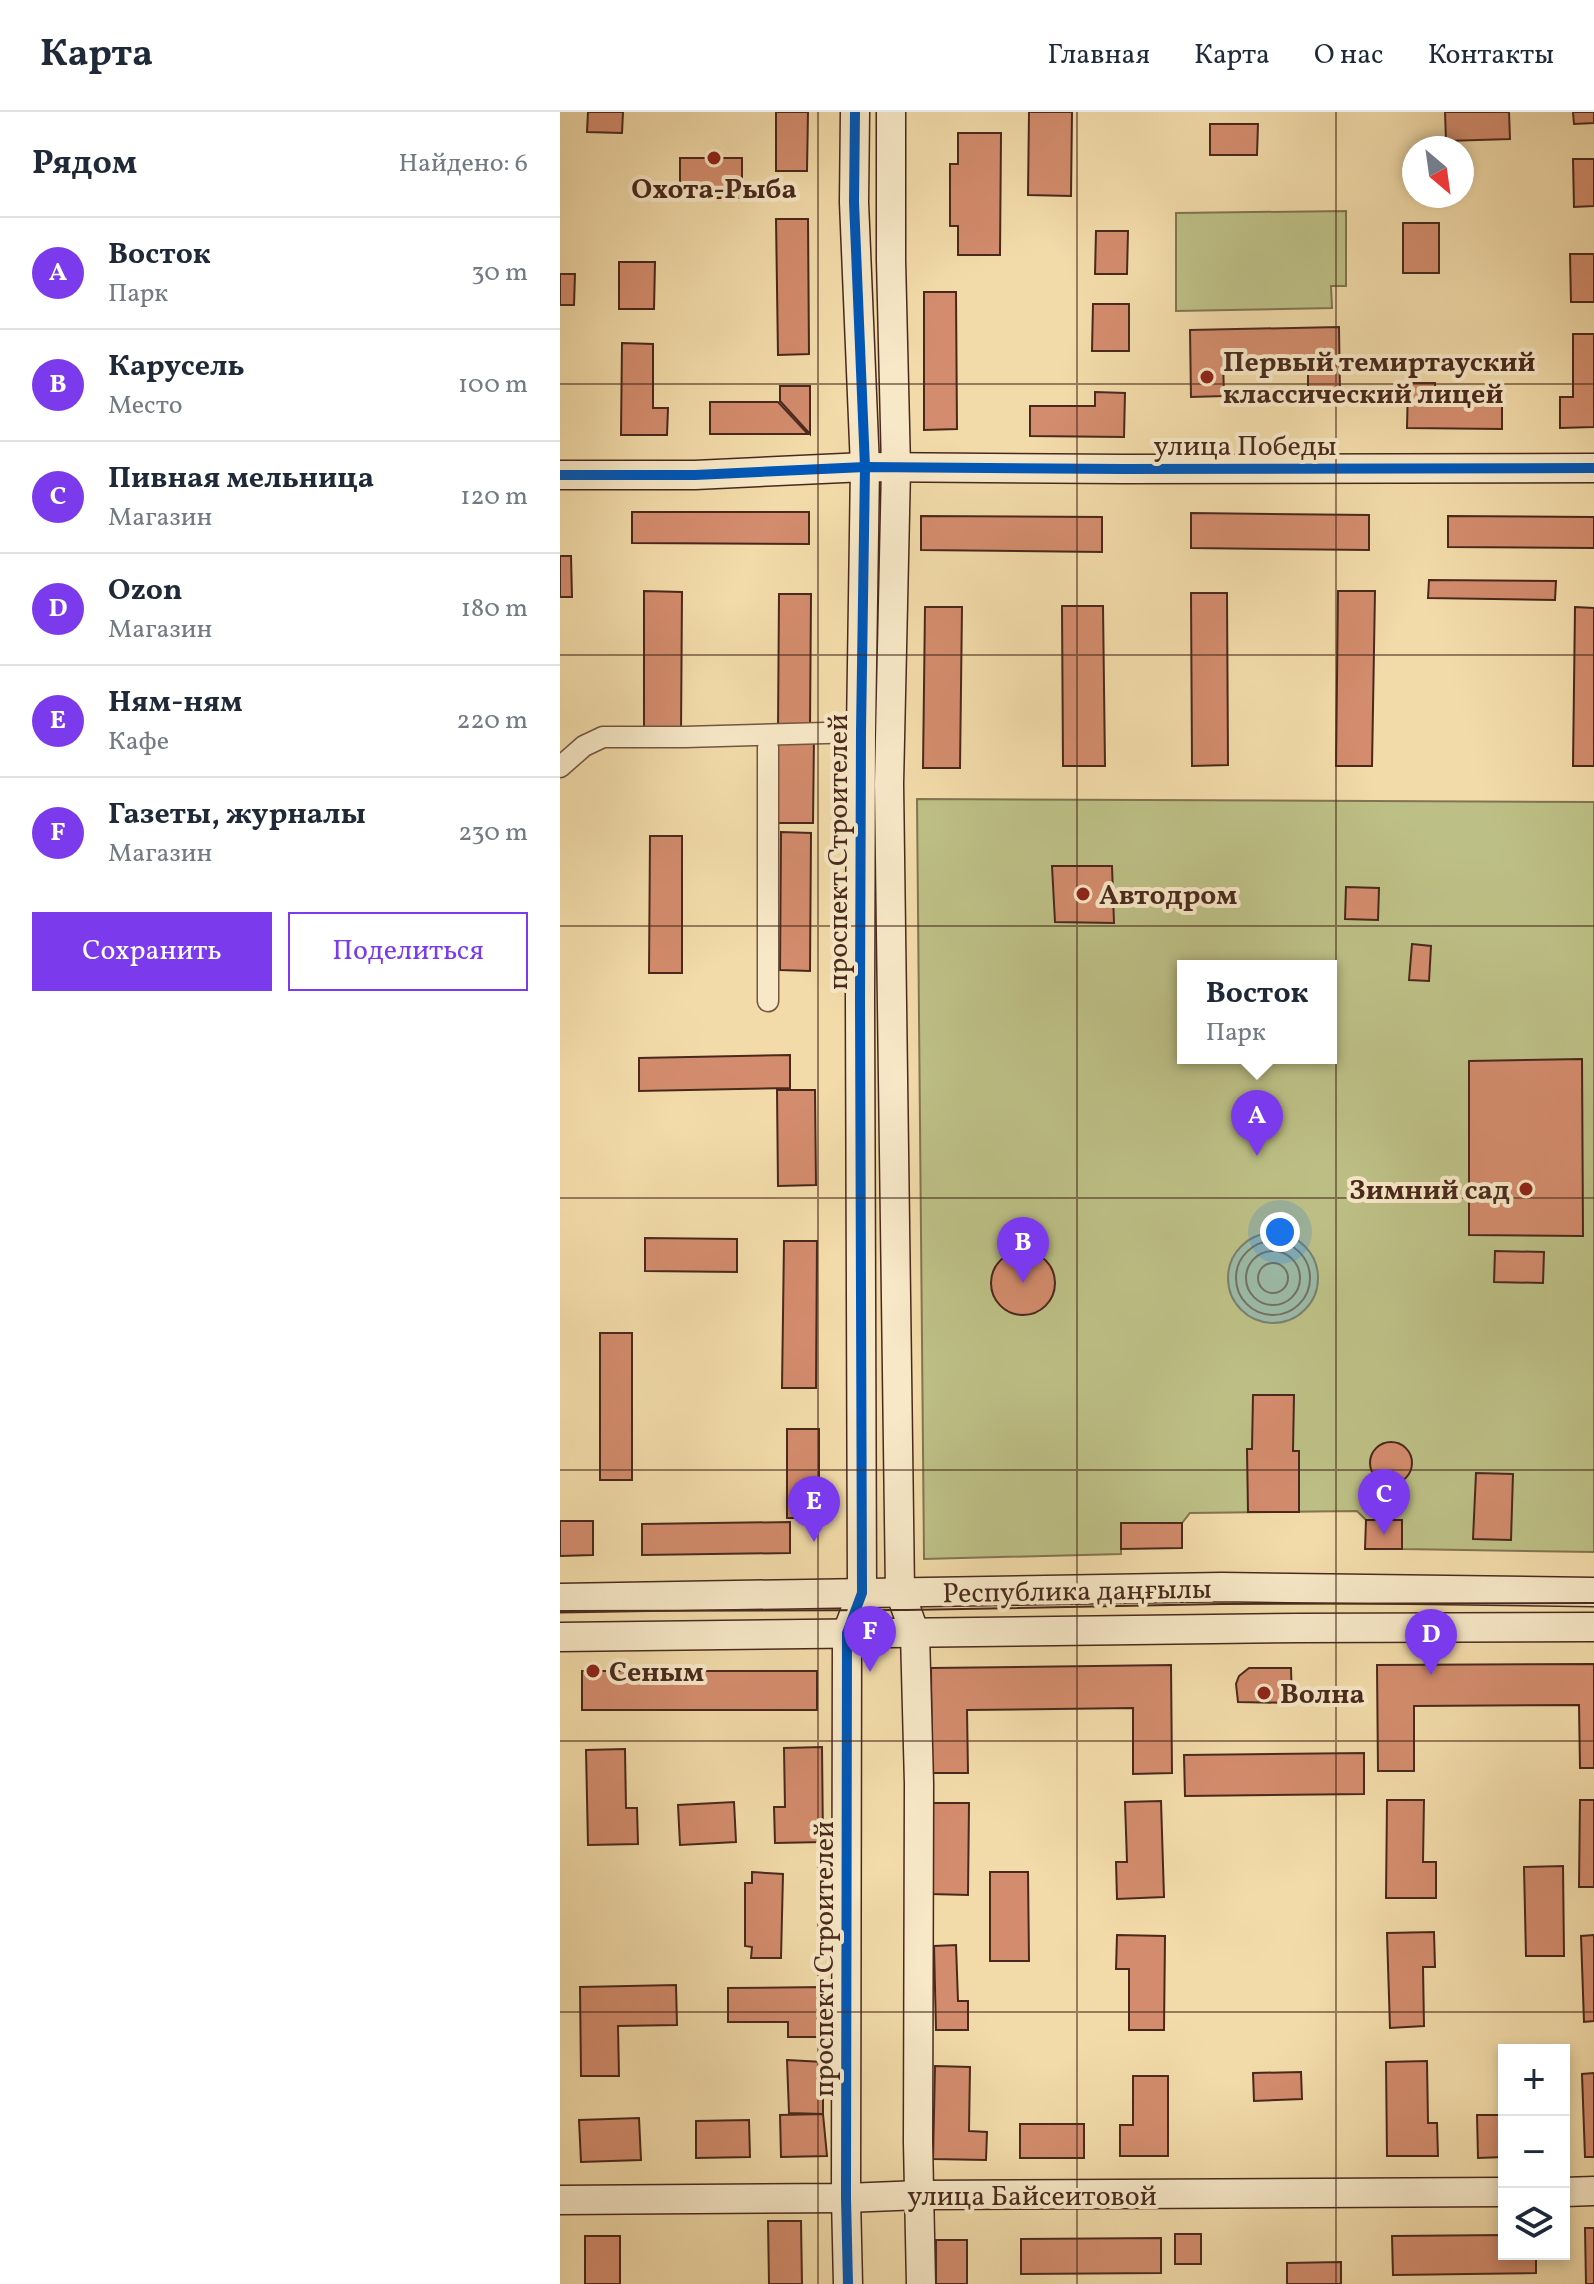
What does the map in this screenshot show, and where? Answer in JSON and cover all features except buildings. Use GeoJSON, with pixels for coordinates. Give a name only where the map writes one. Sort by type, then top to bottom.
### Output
{"type":"FeatureCollection","features":[{"type":"Feature","properties":{"kind":"street","name":"проспект Строителей"},"geometry":{"type":"LineString","coordinates":[[855,112],[854,202],[865,467],[861,732],[862,1593]]}},
{"type":"Feature","properties":{"kind":"street","name":"проспект Строителей"},"geometry":{"type":"LineString","coordinates":[[891,112],[896,468],[889,784],[900,1592],[915,1634]]}},
{"type":"Feature","properties":{"kind":"street","name":"улица Победы"},"geometry":{"type":"LineString","coordinates":[[865,467],[1594,468]]}},
{"type":"Feature","properties":{"kind":"street"},"geometry":{"type":"LineString","coordinates":[[560,475],[695,475],[865,467]]}},
{"type":"Feature","properties":{"kind":"street"},"geometry":{"type":"LineString","coordinates":[[560,767],[584,746],[603,737],[861,732]]}},
{"type":"Feature","properties":{"kind":"street"},"geometry":{"type":"LineString","coordinates":[[768,747],[768,1001]]}},
{"type":"Feature","properties":{"kind":"street","name":"Республика даңғылы"},"geometry":{"type":"LineString","coordinates":[[560,1598],[1222,1587],[1594,1592]]}},
{"type":"Feature","properties":{"kind":"street"},"geometry":{"type":"LineString","coordinates":[[847,1633],[862,1593]]}},
{"type":"Feature","properties":{"kind":"street","name":"Республика даңғылы"},"geometry":{"type":"LineString","coordinates":[[560,1637],[1594,1627]]}},
{"type":"Feature","properties":{"kind":"street","name":"проспект Строителей"},"geometry":{"type":"LineString","coordinates":[[847,1633],[848,2284]]}},
{"type":"Feature","properties":{"kind":"street"},"geometry":{"type":"LineString","coordinates":[[915,1634],[919,1784],[918,2142],[921,2284]]}},
{"type":"Feature","properties":{"kind":"street"},"geometry":{"type":"LineString","coordinates":[[1570,2192],[1594,2191]]}},
{"type":"Feature","properties":{"kind":"street","name":"улица Байсеитовой"},"geometry":{"type":"LineString","coordinates":[[560,2200],[1498,2192]]}},
{"type":"Feature","properties":{"kind":"green space"},"geometry":{"type":"Polygon","coordinates":[[[1346,211],[1346,286],[1331,286],[1332,308],[1176,311],[1176,213],[1346,211]]]}},
{"type":"Feature","properties":{"kind":"green space"},"geometry":{"type":"Polygon","coordinates":[[[917,799],[1594,802],[1594,1552],[1402,1549],[1402,1520],[1366,1520],[1357,1511],[1190,1513],[1182,1523],[1121,1523],[1121,1554],[924,1559],[917,799]]]}},
{"type":"Feature","properties":{"kind":"water"},"geometry":{"type":"Polygon","coordinates":[[[1264,1233],[1282,1233],[1298,1240],[1311,1253],[1318,1269],[1318,1287],[1311,1303],[1298,1316],[1282,1323],[1264,1323],[1248,1316],[1235,1303],[1228,1287],[1228,1269],[1235,1253],[1248,1240],[1264,1233]]]}},
{"type":"Feature","properties":{"kind":"tram line"},"geometry":{"type":"LineString","coordinates":[[560,1611],[1594,1603]]}},
{"type":"Feature","properties":{"kind":"cycle path"},"geometry":{"type":"LineString","coordinates":[[848,2284],[847,1633],[862,1593],[860,1000],[865,467],[854,202],[855,112]]}},
{"type":"Feature","properties":{"kind":"cycle path"},"geometry":{"type":"LineString","coordinates":[[560,475],[695,475],[865,467],[1594,468]]}},
{"type":"Feature","properties":{"kind":"place","name":"Охота-Рыба"},"geometry":{"type":"Point","coordinates":[714,158]}},
{"type":"Feature","properties":{"kind":"place","name":"Первый темиртауский классический лицей"},"geometry":{"type":"Point","coordinates":[1207,377]}},
{"type":"Feature","properties":{"kind":"place","name":"Автодром"},"geometry":{"type":"Point","coordinates":[1083,894]}},
{"type":"Feature","properties":{"kind":"place","name":"Восток"},"geometry":{"type":"Point","coordinates":[1257,1156]}},
{"type":"Feature","properties":{"kind":"place","name":"Зимний сад"},"geometry":{"type":"Point","coordinates":[1526,1189]}},
{"type":"Feature","properties":{"kind":"place","name":"Карусель"},"geometry":{"type":"Point","coordinates":[1023,1283]}},
{"type":"Feature","properties":{"kind":"place","name":"Пивная мельница"},"geometry":{"type":"Point","coordinates":[1384,1535]}},
{"type":"Feature","properties":{"kind":"place","name":"Ням-ням"},"geometry":{"type":"Point","coordinates":[814,1542]}},
{"type":"Feature","properties":{"kind":"place","name":"Сеным"},"geometry":{"type":"Point","coordinates":[593,1671]}},
{"type":"Feature","properties":{"kind":"place","name":"Газеты, журналы"},"geometry":{"type":"Point","coordinates":[870,1672]}},
{"type":"Feature","properties":{"kind":"place","name":"Ozon"},"geometry":{"type":"Point","coordinates":[1431,1675]}},
{"type":"Feature","properties":{"kind":"place","name":"Волна"},"geometry":{"type":"Point","coordinates":[1264,1693]}}]}
